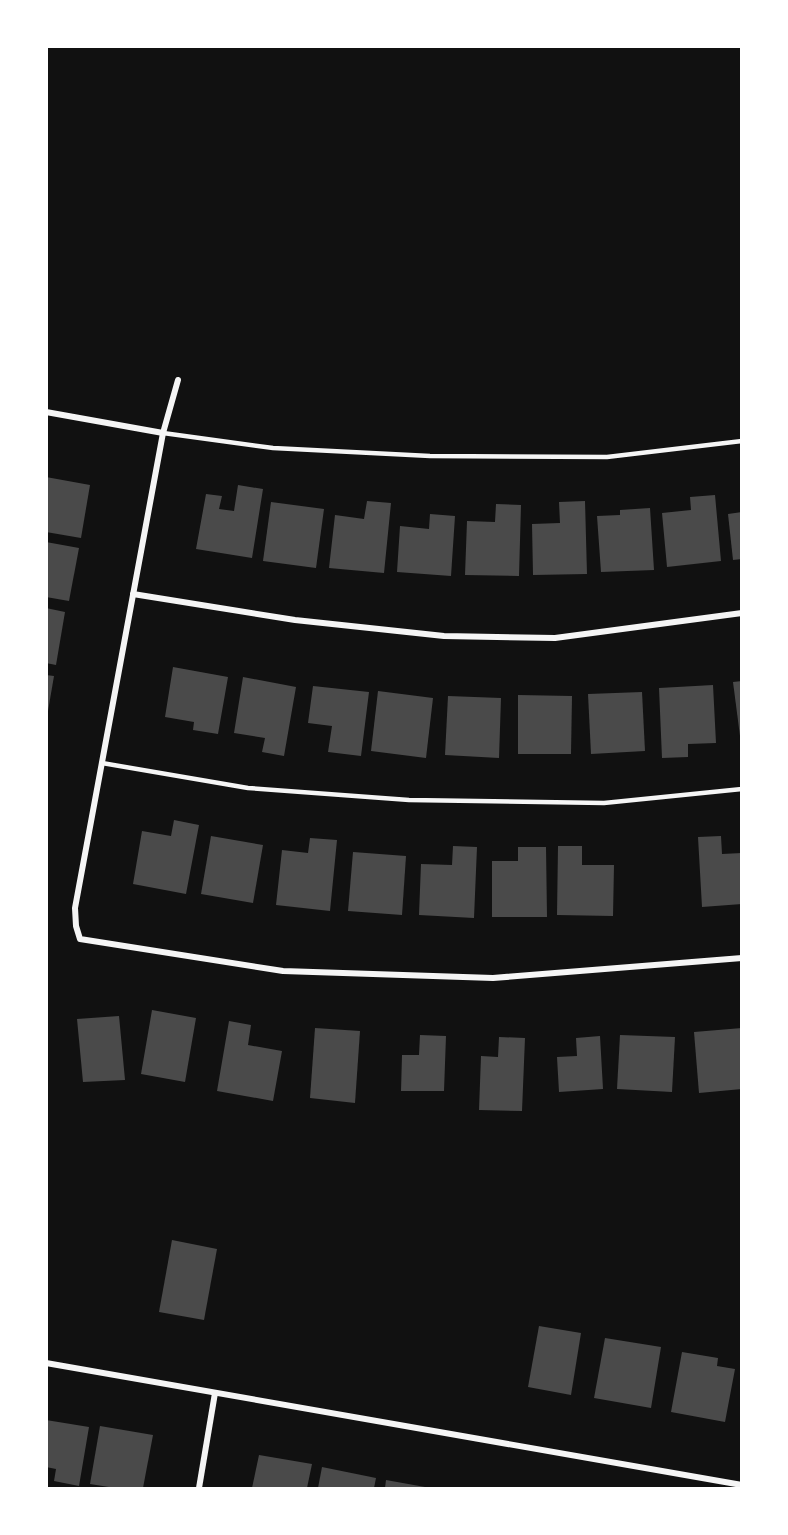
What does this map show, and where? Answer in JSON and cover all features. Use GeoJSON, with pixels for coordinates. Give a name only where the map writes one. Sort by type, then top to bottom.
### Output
{"type":"FeatureCollection","features":[{"type":"Feature","properties":{"kind":"street"},"geometry":{"type":"LineString","coordinates":[[178,380],[163,433],[75,908],[76,926],[80,939],[283,971],[493,978],[741,958]]}},
{"type":"Feature","properties":{"kind":"street"},"geometry":{"type":"LineString","coordinates":[[46,412],[163,433]]}},
{"type":"Feature","properties":{"kind":"street"},"geometry":{"type":"LineString","coordinates":[[133,594],[295,620],[444,636],[555,638],[741,613]]}},
{"type":"Feature","properties":{"kind":"street"},"geometry":{"type":"LineString","coordinates":[[46,1363],[741,1485]]}},
{"type":"Feature","properties":{"kind":"street"},"geometry":{"type":"LineString","coordinates":[[199,1488],[215,1393]]}},
{"type":"Feature","properties":{"kind":"lane"},"geometry":{"type":"LineString","coordinates":[[163,433],[273,448],[430,456],[608,457],[741,441]]}},
{"type":"Feature","properties":{"kind":"lane"},"geometry":{"type":"LineString","coordinates":[[102,763],[248,789],[409,800],[604,803],[741,789]]}},
{"type":"Feature","properties":{"kind":"building"},"geometry":{"type":"Polygon","coordinates":[[[46,477],[90,485],[81,538],[46,532],[46,477]]]}},
{"type":"Feature","properties":{"kind":"building"},"geometry":{"type":"Polygon","coordinates":[[[238,485],[263,489],[252,558],[196,549],[206,494],[222,496],[219,509],[234,511],[238,485]]]}},
{"type":"Feature","properties":{"kind":"building"},"geometry":{"type":"Polygon","coordinates":[[[715,495],[721,561],[667,567],[662,513],[691,510],[690,497],[715,495]]]}},
{"type":"Feature","properties":{"kind":"building"},"geometry":{"type":"Polygon","coordinates":[[[367,501],[391,503],[384,573],[329,568],[335,515],[364,519],[367,501]]]}},
{"type":"Feature","properties":{"kind":"building"},"geometry":{"type":"Polygon","coordinates":[[[585,501],[587,574],[533,575],[532,524],[560,523],[559,502],[585,501]]]}},
{"type":"Feature","properties":{"kind":"building"},"geometry":{"type":"Polygon","coordinates":[[[271,502],[324,509],[316,568],[263,561],[271,502]]]}},
{"type":"Feature","properties":{"kind":"building"},"geometry":{"type":"Polygon","coordinates":[[[496,504],[521,505],[519,576],[465,575],[467,521],[495,522],[496,504]]]}},
{"type":"Feature","properties":{"kind":"building"},"geometry":{"type":"Polygon","coordinates":[[[650,508],[654,570],[601,572],[597,516],[620,515],[620,510],[650,508]]]}},
{"type":"Feature","properties":{"kind":"building"},"geometry":{"type":"Polygon","coordinates":[[[742,512],[742,559],[733,560],[728,514],[742,512]]]}},
{"type":"Feature","properties":{"kind":"building"},"geometry":{"type":"Polygon","coordinates":[[[430,514],[455,516],[451,576],[397,572],[400,526],[429,529],[430,514]]]}},
{"type":"Feature","properties":{"kind":"building"},"geometry":{"type":"Polygon","coordinates":[[[46,542],[79,548],[69,601],[46,597],[46,542]]]}},
{"type":"Feature","properties":{"kind":"building"},"geometry":{"type":"Polygon","coordinates":[[[46,608],[65,612],[56,665],[46,663],[46,608]]]}},
{"type":"Feature","properties":{"kind":"building"},"geometry":{"type":"Polygon","coordinates":[[[173,667],[228,677],[218,734],[193,730],[194,722],[165,717],[173,667]]]}},
{"type":"Feature","properties":{"kind":"building"},"geometry":{"type":"Polygon","coordinates":[[[46,675],[54,676],[48,711],[46,711],[46,675]]]}},
{"type":"Feature","properties":{"kind":"building"},"geometry":{"type":"Polygon","coordinates":[[[243,677],[296,687],[284,756],[262,752],[265,738],[234,733],[243,677]]]}},
{"type":"Feature","properties":{"kind":"building"},"geometry":{"type":"Polygon","coordinates":[[[742,681],[742,736],[740,736],[733,682],[742,681]]]}},
{"type":"Feature","properties":{"kind":"building"},"geometry":{"type":"Polygon","coordinates":[[[713,685],[716,743],[688,744],[688,757],[662,758],[659,688],[713,685]]]}},
{"type":"Feature","properties":{"kind":"building"},"geometry":{"type":"Polygon","coordinates":[[[313,686],[369,692],[361,756],[328,752],[332,726],[308,723],[313,686]]]}},
{"type":"Feature","properties":{"kind":"building"},"geometry":{"type":"Polygon","coordinates":[[[378,691],[433,698],[426,758],[371,751],[378,691]]]}},
{"type":"Feature","properties":{"kind":"building"},"geometry":{"type":"Polygon","coordinates":[[[642,692],[645,751],[591,754],[588,694],[642,692]]]}},
{"type":"Feature","properties":{"kind":"building"},"geometry":{"type":"Polygon","coordinates":[[[518,695],[572,696],[571,754],[518,754],[518,695]]]}},
{"type":"Feature","properties":{"kind":"building"},"geometry":{"type":"Polygon","coordinates":[[[448,696],[501,698],[499,758],[445,755],[448,696]]]}},
{"type":"Feature","properties":{"kind":"building"},"geometry":{"type":"Polygon","coordinates":[[[174,820],[199,825],[186,894],[133,884],[142,831],[171,836],[174,820]]]}},
{"type":"Feature","properties":{"kind":"building"},"geometry":{"type":"Polygon","coordinates":[[[211,836],[263,845],[253,903],[201,894],[211,836]]]}},
{"type":"Feature","properties":{"kind":"building"},"geometry":{"type":"Polygon","coordinates":[[[721,836],[722,854],[742,853],[742,904],[702,907],[698,837],[721,836]]]}},
{"type":"Feature","properties":{"kind":"building"},"geometry":{"type":"Polygon","coordinates":[[[310,838],[337,840],[330,911],[276,905],[282,850],[308,853],[310,838]]]}},
{"type":"Feature","properties":{"kind":"building"},"geometry":{"type":"Polygon","coordinates":[[[453,846],[477,847],[474,918],[419,915],[421,864],[452,865],[453,846]]]}},
{"type":"Feature","properties":{"kind":"building"},"geometry":{"type":"Polygon","coordinates":[[[558,846],[582,846],[582,865],[614,865],[613,916],[557,915],[558,846]]]}},
{"type":"Feature","properties":{"kind":"building"},"geometry":{"type":"Polygon","coordinates":[[[518,847],[546,847],[547,917],[492,917],[492,861],[518,861],[518,847]]]}},
{"type":"Feature","properties":{"kind":"building"},"geometry":{"type":"Polygon","coordinates":[[[353,852],[406,856],[402,915],[348,911],[353,852]]]}},
{"type":"Feature","properties":{"kind":"building"},"geometry":{"type":"Polygon","coordinates":[[[152,1010],[196,1018],[185,1082],[141,1074],[152,1010]]]}},
{"type":"Feature","properties":{"kind":"building"},"geometry":{"type":"Polygon","coordinates":[[[119,1016],[125,1080],[83,1082],[77,1019],[119,1016]]]}},
{"type":"Feature","properties":{"kind":"building"},"geometry":{"type":"Polygon","coordinates":[[[229,1021],[251,1025],[248,1045],[282,1051],[273,1101],[217,1091],[229,1021]]]}},
{"type":"Feature","properties":{"kind":"building"},"geometry":{"type":"Polygon","coordinates":[[[315,1028],[360,1031],[355,1103],[310,1098],[315,1028]]]}},
{"type":"Feature","properties":{"kind":"building"},"geometry":{"type":"Polygon","coordinates":[[[742,1028],[742,1089],[699,1093],[694,1032],[742,1028]]]}},
{"type":"Feature","properties":{"kind":"building"},"geometry":{"type":"Polygon","coordinates":[[[420,1035],[446,1036],[444,1091],[401,1091],[402,1055],[419,1055],[420,1035]]]}},
{"type":"Feature","properties":{"kind":"building"},"geometry":{"type":"Polygon","coordinates":[[[620,1035],[675,1037],[672,1092],[617,1089],[620,1035]]]}},
{"type":"Feature","properties":{"kind":"building"},"geometry":{"type":"Polygon","coordinates":[[[600,1036],[603,1089],[559,1092],[557,1057],[577,1056],[576,1038],[600,1036]]]}},
{"type":"Feature","properties":{"kind":"building"},"geometry":{"type":"Polygon","coordinates":[[[499,1037],[525,1038],[522,1111],[479,1110],[481,1056],[498,1057],[499,1037]]]}},
{"type":"Feature","properties":{"kind":"building"},"geometry":{"type":"Polygon","coordinates":[[[172,1240],[217,1249],[204,1320],[159,1312],[172,1240]]]}},
{"type":"Feature","properties":{"kind":"building"},"geometry":{"type":"Polygon","coordinates":[[[539,1326],[581,1333],[571,1395],[528,1387],[539,1326]]]}},
{"type":"Feature","properties":{"kind":"building"},"geometry":{"type":"Polygon","coordinates":[[[605,1338],[661,1347],[651,1408],[594,1398],[605,1338]]]}},
{"type":"Feature","properties":{"kind":"building"},"geometry":{"type":"Polygon","coordinates":[[[682,1352],[718,1358],[717,1366],[735,1369],[725,1422],[671,1412],[682,1352]]]}},
{"type":"Feature","properties":{"kind":"building"},"geometry":{"type":"Polygon","coordinates":[[[46,1420],[89,1427],[79,1486],[54,1481],[56,1469],[46,1467],[46,1420]]]}},
{"type":"Feature","properties":{"kind":"building"},"geometry":{"type":"Polygon","coordinates":[[[100,1426],[153,1435],[143,1488],[115,1488],[90,1484],[100,1426]]]}},
{"type":"Feature","properties":{"kind":"building"},"geometry":{"type":"Polygon","coordinates":[[[259,1455],[312,1464],[307,1488],[252,1488],[259,1455]]]}},
{"type":"Feature","properties":{"kind":"building"},"geometry":{"type":"Polygon","coordinates":[[[322,1467],[376,1478],[374,1488],[318,1488],[322,1467]]]}},
{"type":"Feature","properties":{"kind":"building"},"geometry":{"type":"Polygon","coordinates":[[[386,1480],[425,1487],[425,1488],[385,1488],[386,1480]]]}}]}
